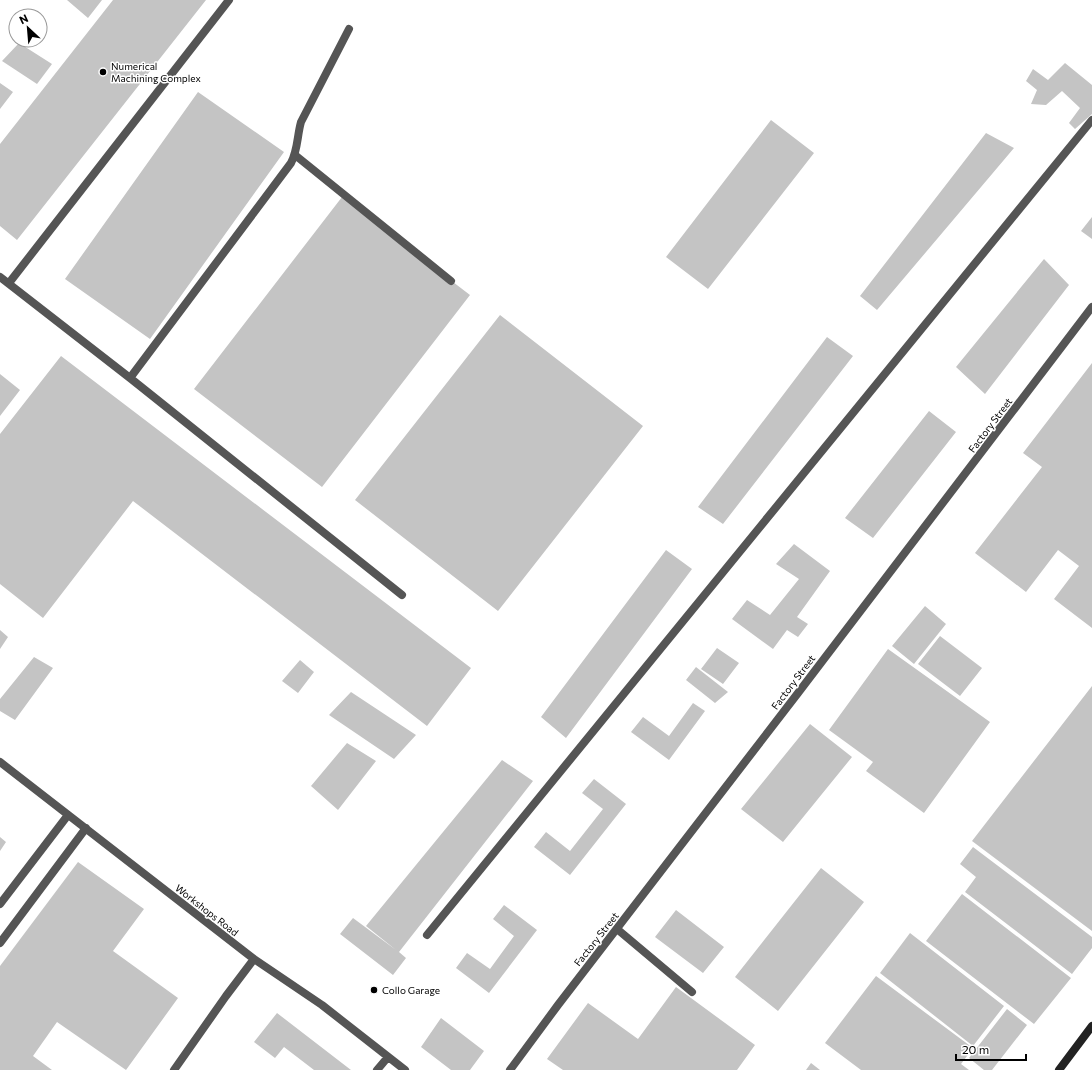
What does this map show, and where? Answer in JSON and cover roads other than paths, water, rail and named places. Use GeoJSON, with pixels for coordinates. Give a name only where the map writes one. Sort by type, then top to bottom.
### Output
{"type":"FeatureCollection","features":[{"type":"Feature","properties":{"kind":"main road"},"geometry":{"type":"LineString","coordinates":[[1059,1070],[1092,1026]]}},
{"type":"Feature","properties":{"kind":"street"},"geometry":{"type":"LineString","coordinates":[[9,283],[229,0]]}},
{"type":"Feature","properties":{"kind":"street"},"geometry":{"type":"LineString","coordinates":[[130,378],[291,163],[295,155],[301,122],[349,29]]}},
{"type":"Feature","properties":{"kind":"street"},"geometry":{"type":"LineString","coordinates":[[427,935],[1092,120]]}},
{"type":"Feature","properties":{"kind":"street"},"geometry":{"type":"LineString","coordinates":[[295,155],[451,281]]}},
{"type":"Feature","properties":{"kind":"street"},"geometry":{"type":"LineString","coordinates":[[0,277],[130,378],[402,595]]}},
{"type":"Feature","properties":{"kind":"street","name":"Factory Street"},"geometry":{"type":"LineString","coordinates":[[510,1070],[1092,307]]}},
{"type":"Feature","properties":{"kind":"street","name":"Workshops Road"},"geometry":{"type":"LineString","coordinates":[[0,762],[254,959],[322,1004],[404,1070]]}},
{"type":"Feature","properties":{"kind":"street"},"geometry":{"type":"LineString","coordinates":[[0,904],[68,815]]}},
{"type":"Feature","properties":{"kind":"street"},"geometry":{"type":"LineString","coordinates":[[0,943],[86,828]]}},
{"type":"Feature","properties":{"kind":"street"},"geometry":{"type":"LineString","coordinates":[[617,929],[692,992]]}},
{"type":"Feature","properties":{"kind":"street"},"geometry":{"type":"LineString","coordinates":[[174,1070],[221,1002],[254,959]]}},
{"type":"Feature","properties":{"kind":"street"},"geometry":{"type":"LineString","coordinates":[[377,1070],[388,1056]]}},
{"type":"Feature","properties":{"kind":"place","name":"Numerical Machining Complex"},"geometry":{"type":"Point","coordinates":[103,72]}},
{"type":"Feature","properties":{"kind":"place","name":"Collo Garage"},"geometry":{"type":"Point","coordinates":[374,990]}}]}
